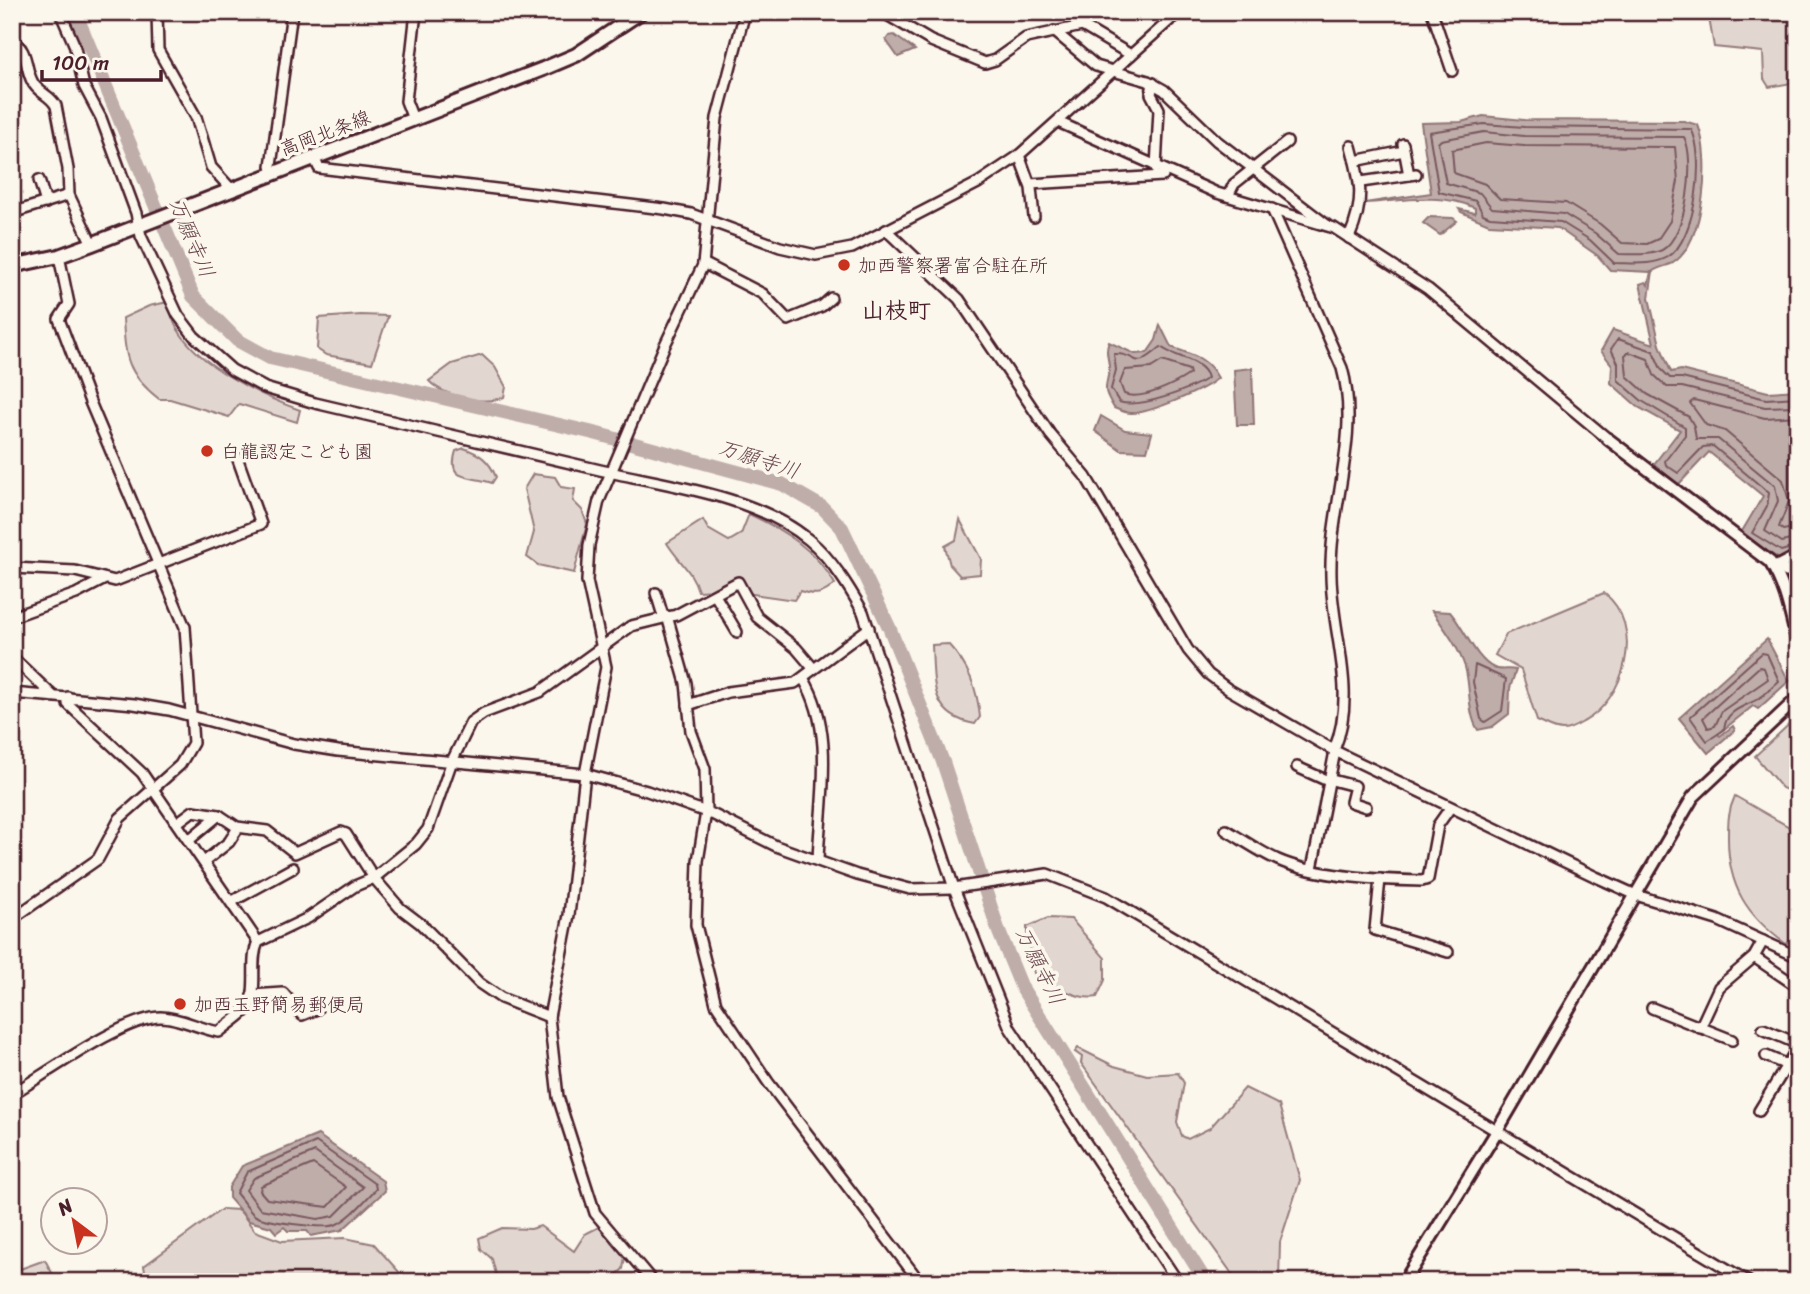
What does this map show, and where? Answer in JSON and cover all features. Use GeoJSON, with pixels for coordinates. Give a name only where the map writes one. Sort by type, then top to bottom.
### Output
{"type":"FeatureCollection","features":[{"type":"Feature","properties":{"kind":"main road","name":"高岡北条線"},"geometry":{"type":"LineString","coordinates":[[12,266],[60,256],[141,226],[576,55],[641,12]]}},
{"type":"Feature","properties":{"kind":"street"},"geometry":{"type":"LineString","coordinates":[[60,12],[74,44],[84,86],[101,118],[170,302],[186,326],[222,363],[254,382],[315,403],[705,492],[792,529],[809,540],[840,575],[863,612],[956,888],[1010,1028],[1178,1282]]}},
{"type":"Feature","properties":{"kind":"street"},"geometry":{"type":"LineString","coordinates":[[157,12],[158,50],[196,117],[211,167],[232,190]]}},
{"type":"Feature","properties":{"kind":"street"},"geometry":{"type":"LineString","coordinates":[[273,174],[271,166],[292,12]]}},
{"type":"Feature","properties":{"kind":"street"},"geometry":{"type":"LineString","coordinates":[[413,119],[406,101],[416,12]]}},
{"type":"Feature","properties":{"kind":"street"},"geometry":{"type":"LineString","coordinates":[[653,1282],[595,1213],[558,1097],[549,1017],[569,915],[585,774],[607,667],[587,581],[589,545],[599,501],[704,263],[709,221],[709,181],[717,118],[745,12]]}},
{"type":"Feature","properties":{"kind":"street"},"geometry":{"type":"LineString","coordinates":[[882,12],[931,41],[985,63],[995,60],[1026,38],[1082,26],[1107,38],[1131,55]]}},
{"type":"Feature","properties":{"kind":"street"},"geometry":{"type":"LineString","coordinates":[[314,158],[319,168],[664,209],[709,221],[780,247],[816,255],[852,248],[978,183],[1019,155],[1058,122],[1179,12]]}},
{"type":"Feature","properties":{"kind":"street"},"geometry":{"type":"LineString","coordinates":[[1432,12],[1451,71]]}},
{"type":"Feature","properties":{"kind":"street"},"geometry":{"type":"LineString","coordinates":[[1054,31],[1084,59],[1112,71],[1153,83],[1253,169],[1327,222],[1327,226]]}},
{"type":"Feature","properties":{"kind":"street"},"geometry":{"type":"LineString","coordinates":[[12,41],[24,52],[33,85],[52,98],[68,169],[69,195],[92,244]]}},
{"type":"Feature","properties":{"kind":"street"},"geometry":{"type":"LineString","coordinates":[[1030,184],[1163,176],[1160,169],[1159,109],[1151,94],[1153,83]]}},
{"type":"Feature","properties":{"kind":"street"},"geometry":{"type":"LineString","coordinates":[[1058,122],[1160,169],[1228,196],[1327,226],[1349,238],[1428,289],[1608,439],[1777,566],[1786,572],[1798,573]]}},
{"type":"Feature","properties":{"kind":"street"},"geometry":{"type":"LineString","coordinates":[[1228,196],[1234,184],[1287,142]]}},
{"type":"Feature","properties":{"kind":"street"},"geometry":{"type":"LineString","coordinates":[[1349,238],[1359,214],[1360,182],[1351,146]]}},
{"type":"Feature","properties":{"kind":"street"},"geometry":{"type":"LineString","coordinates":[[1355,161],[1404,148],[1413,174],[1360,182]]}},
{"type":"Feature","properties":{"kind":"street"},"geometry":{"type":"LineString","coordinates":[[1019,155],[1030,184],[1034,218]]}},
{"type":"Feature","properties":{"kind":"street"},"geometry":{"type":"LineString","coordinates":[[39,180],[46,203]]}},
{"type":"Feature","properties":{"kind":"street"},"geometry":{"type":"LineString","coordinates":[[12,212],[69,195]]}},
{"type":"Feature","properties":{"kind":"street"},"geometry":{"type":"LineString","coordinates":[[1272,209],[1348,387],[1347,439],[1331,573],[1346,687],[1344,721],[1328,780],[1312,869]]}},
{"type":"Feature","properties":{"kind":"street"},"geometry":{"type":"LineString","coordinates":[[886,230],[959,299],[1050,434],[1086,477],[1197,663],[1228,689],[1335,751],[1450,808],[1636,895],[1717,920],[1798,957]]}},
{"type":"Feature","properties":{"kind":"street"},"geometry":{"type":"LineString","coordinates":[[12,919],[98,859],[120,818],[153,790],[188,753],[193,743],[185,627],[59,319],[69,304],[60,256]]}},
{"type":"Feature","properties":{"kind":"street"},"geometry":{"type":"LineString","coordinates":[[704,263],[763,294],[788,320],[822,306],[831,298]]}},
{"type":"Feature","properties":{"kind":"street"},"geometry":{"type":"LineString","coordinates":[[12,568],[75,571],[115,581],[261,524],[237,457]]}},
{"type":"Feature","properties":{"kind":"street"},"geometry":{"type":"LineString","coordinates":[[1777,566],[1798,555]]}},
{"type":"Feature","properties":{"kind":"street"},"geometry":{"type":"LineString","coordinates":[[1777,566],[1798,644]]}},
{"type":"Feature","properties":{"kind":"street"},"geometry":{"type":"LineString","coordinates":[[12,617],[76,594],[105,579]]}},
{"type":"Feature","properties":{"kind":"street"},"geometry":{"type":"LineString","coordinates":[[12,1094],[126,1027],[147,1019],[163,1017],[219,1032],[247,1009],[252,995],[253,956],[258,942],[308,918],[355,886],[374,878],[403,856],[428,830],[452,761],[471,722],[484,713],[540,692],[631,626],[676,615],[738,582],[757,617],[790,642],[813,668]]}},
{"type":"Feature","properties":{"kind":"street"},"geometry":{"type":"LineString","coordinates":[[656,593],[686,683],[691,732],[705,769],[706,812],[698,861],[696,925],[716,1004],[768,1082],[920,1282]]}},
{"type":"Feature","properties":{"kind":"street"},"geometry":{"type":"LineString","coordinates":[[715,595],[737,632]]}},
{"type":"Feature","properties":{"kind":"street"},"geometry":{"type":"LineString","coordinates":[[688,705],[728,692],[795,683],[869,628]]}},
{"type":"Feature","properties":{"kind":"street"},"geometry":{"type":"LineString","coordinates":[[12,657],[52,695]]}},
{"type":"Feature","properties":{"kind":"street"},"geometry":{"type":"LineString","coordinates":[[803,678],[816,699],[824,748],[818,860]]}},
{"type":"Feature","properties":{"kind":"street"},"geometry":{"type":"LineString","coordinates":[[12,693],[134,704],[191,716],[294,744],[388,757],[585,774],[647,790],[706,812],[749,835],[909,889],[956,888],[1003,879],[1047,874],[1058,876],[1106,897],[1749,1282]]}},
{"type":"Feature","properties":{"kind":"street"},"geometry":{"type":"LineString","coordinates":[[68,697],[68,704],[137,768],[258,942]]}},
{"type":"Feature","properties":{"kind":"street"},"geometry":{"type":"LineString","coordinates":[[1404,1282],[1497,1131],[1693,797],[1798,698]]}},
{"type":"Feature","properties":{"kind":"street"},"geometry":{"type":"LineString","coordinates":[[1297,767],[1328,780],[1355,786],[1351,802],[1366,807]]}},
{"type":"Feature","properties":{"kind":"street"},"geometry":{"type":"LineString","coordinates":[[1226,830],[1278,860],[1312,869],[1380,879],[1428,879],[1438,825],[1450,808]]}},
{"type":"Feature","properties":{"kind":"street"},"geometry":{"type":"LineString","coordinates":[[177,823],[193,811],[219,815],[237,828],[267,831],[295,853],[341,832],[346,834],[374,878],[400,908],[421,924],[479,983],[501,998],[549,1017]]}},
{"type":"Feature","properties":{"kind":"street"},"geometry":{"type":"LineString","coordinates":[[189,840],[219,815]]}},
{"type":"Feature","properties":{"kind":"street"},"geometry":{"type":"LineString","coordinates":[[204,862],[229,842],[237,828]]}},
{"type":"Feature","properties":{"kind":"street"},"geometry":{"type":"LineString","coordinates":[[231,902],[293,867]]}},
{"type":"Feature","properties":{"kind":"street"},"geometry":{"type":"LineString","coordinates":[[1380,879],[1375,930],[1448,952]]}},
{"type":"Feature","properties":{"kind":"street"},"geometry":{"type":"LineString","coordinates":[[1700,1028],[1719,987],[1754,957],[1763,941]]}},
{"type":"Feature","properties":{"kind":"street"},"geometry":{"type":"LineString","coordinates":[[1754,957],[1798,986]]}},
{"type":"Feature","properties":{"kind":"street"},"geometry":{"type":"LineString","coordinates":[[252,995],[283,993],[302,1015],[317,1009]]}},
{"type":"Feature","properties":{"kind":"street"},"geometry":{"type":"LineString","coordinates":[[1652,1007],[1732,1041]]}},
{"type":"Feature","properties":{"kind":"street"},"geometry":{"type":"LineString","coordinates":[[1759,1111],[1798,1046],[1763,1029]]}},
{"type":"Feature","properties":{"kind":"street"},"geometry":{"type":"LineString","coordinates":[[1766,1056],[1787,1065]]}},
{"type":"Feature","properties":{"kind":"shaded area"},"geometry":{"type":"Polygon","coordinates":[[[1708,12],[1798,12],[1798,82],[1769,87],[1764,79],[1763,52],[1714,47],[1708,12]]]}},
{"type":"Feature","properties":{"kind":"shaded area"},"geometry":{"type":"Polygon","coordinates":[[[168,302],[175,325],[200,355],[249,388],[300,410],[297,422],[239,404],[229,417],[170,399],[159,399],[148,390],[130,364],[123,318],[149,306],[168,302]]]}},
{"type":"Feature","properties":{"kind":"shaded area"},"geometry":{"type":"Polygon","coordinates":[[[388,316],[372,363],[326,355],[317,349],[319,318],[388,316]]]}},
{"type":"Feature","properties":{"kind":"shaded area"},"geometry":{"type":"Polygon","coordinates":[[[482,355],[495,367],[506,387],[504,397],[496,400],[465,398],[444,391],[429,381],[452,364],[482,355]]]}},
{"type":"Feature","properties":{"kind":"shaded area"},"geometry":{"type":"Polygon","coordinates":[[[464,448],[487,462],[496,477],[492,483],[457,473],[454,468],[456,451],[464,448]]]}},
{"type":"Feature","properties":{"kind":"shaded area"},"geometry":{"type":"Polygon","coordinates":[[[533,474],[555,477],[561,487],[575,489],[573,501],[582,510],[587,524],[574,573],[538,565],[527,557],[534,532],[524,489],[533,474]]]}},
{"type":"Feature","properties":{"kind":"shaded area"},"geometry":{"type":"Polygon","coordinates":[[[749,514],[798,542],[818,561],[835,584],[819,594],[800,591],[794,600],[746,593],[739,577],[715,590],[698,591],[688,571],[667,543],[703,520],[708,529],[729,541],[741,534],[749,514]]]}},
{"type":"Feature","properties":{"kind":"shaded area"},"geometry":{"type":"Polygon","coordinates":[[[960,520],[981,559],[980,574],[960,576],[950,565],[945,546],[956,540],[960,520]]]}},
{"type":"Feature","properties":{"kind":"shaded area"},"geometry":{"type":"Polygon","coordinates":[[[1604,593],[1617,607],[1624,624],[1627,643],[1619,680],[1598,711],[1576,726],[1560,730],[1537,721],[1521,670],[1495,655],[1506,634],[1604,593]]]}},
{"type":"Feature","properties":{"kind":"shaded area"},"geometry":{"type":"Polygon","coordinates":[[[948,644],[967,669],[974,687],[980,717],[975,724],[950,714],[937,696],[932,645],[948,644]]]}},
{"type":"Feature","properties":{"kind":"shaded area"},"geometry":{"type":"Polygon","coordinates":[[[1798,716],[1798,792],[1794,793],[1782,788],[1755,756],[1798,716]]]}},
{"type":"Feature","properties":{"kind":"shaded area"},"geometry":{"type":"Polygon","coordinates":[[[1735,796],[1791,828],[1798,838],[1798,934],[1786,944],[1760,923],[1736,886],[1728,838],[1729,817],[1735,796]]]}},
{"type":"Feature","properties":{"kind":"shaded area"},"geometry":{"type":"Polygon","coordinates":[[[1048,918],[1071,919],[1105,958],[1105,980],[1097,997],[1082,997],[1037,981],[1032,967],[1034,956],[1027,944],[1027,927],[1048,918]]]}},
{"type":"Feature","properties":{"kind":"shaded area"},"geometry":{"type":"Polygon","coordinates":[[[1078,1048],[1114,1066],[1147,1075],[1178,1073],[1184,1083],[1177,1122],[1182,1136],[1188,1139],[1210,1128],[1245,1088],[1279,1105],[1300,1180],[1280,1242],[1279,1282],[1238,1282],[1081,1063],[1082,1057],[1075,1052],[1078,1048]]]}},
{"type":"Feature","properties":{"kind":"shaded area"},"geometry":{"type":"Polygon","coordinates":[[[222,1209],[239,1210],[255,1231],[282,1241],[345,1238],[374,1244],[408,1282],[147,1282],[144,1266],[222,1209]]]}},
{"type":"Feature","properties":{"kind":"shaded area"},"geometry":{"type":"Polygon","coordinates":[[[540,1226],[574,1251],[585,1234],[599,1227],[625,1256],[623,1269],[612,1279],[614,1282],[498,1282],[492,1259],[481,1249],[479,1238],[502,1228],[531,1229],[540,1226]]]}},
{"type":"Feature","properties":{"kind":"shaded area"},"geometry":{"type":"Polygon","coordinates":[[[12,1231],[17,1231],[20,1269],[45,1260],[57,1282],[12,1282],[12,1231]]]}},
{"type":"Feature","properties":{"kind":"water"},"geometry":{"type":"Polygon","coordinates":[[[894,35],[915,50],[898,57],[886,40],[894,35]]]}},
{"type":"Feature","properties":{"kind":"water"},"geometry":{"type":"Polygon","coordinates":[[[1483,116],[1524,120],[1684,121],[1698,125],[1702,139],[1704,177],[1698,219],[1684,253],[1673,263],[1653,271],[1649,298],[1660,345],[1671,372],[1681,370],[1768,392],[1798,390],[1798,551],[1779,559],[1741,533],[1763,496],[1709,452],[1678,485],[1654,464],[1680,430],[1638,407],[1611,383],[1612,365],[1601,351],[1613,330],[1654,344],[1640,284],[1646,282],[1648,285],[1651,272],[1610,270],[1598,256],[1558,228],[1489,224],[1461,212],[1459,209],[1475,213],[1475,208],[1462,203],[1421,199],[1365,203],[1431,193],[1421,123],[1461,122],[1483,116]]]}},
{"type":"Feature","properties":{"kind":"water"},"geometry":{"type":"Polygon","coordinates":[[[1429,217],[1453,218],[1457,221],[1440,235],[1423,223],[1429,217]]]}},
{"type":"Feature","properties":{"kind":"water"},"geometry":{"type":"Polygon","coordinates":[[[1160,325],[1171,347],[1204,361],[1218,378],[1189,395],[1150,410],[1131,413],[1114,408],[1106,390],[1109,342],[1135,354],[1147,353],[1156,340],[1160,325]]]}},
{"type":"Feature","properties":{"kind":"water"},"geometry":{"type":"Polygon","coordinates":[[[1252,368],[1254,425],[1237,425],[1234,370],[1252,368]]]}},
{"type":"Feature","properties":{"kind":"water"},"geometry":{"type":"Polygon","coordinates":[[[1101,416],[1125,430],[1152,433],[1147,451],[1121,450],[1095,431],[1101,416]]]}},
{"type":"Feature","properties":{"kind":"water"},"geometry":{"type":"Polygon","coordinates":[[[1432,611],[1450,612],[1487,664],[1496,669],[1516,670],[1510,688],[1509,714],[1492,727],[1478,730],[1472,716],[1467,675],[1462,659],[1432,611]]]}},
{"type":"Feature","properties":{"kind":"water"},"geometry":{"type":"Polygon","coordinates":[[[1767,639],[1789,681],[1758,709],[1753,706],[1718,734],[1720,736],[1733,726],[1735,730],[1708,753],[1679,718],[1767,639]]]}},
{"type":"Feature","properties":{"kind":"water"},"geometry":{"type":"Polygon","coordinates":[[[318,1135],[383,1181],[385,1191],[342,1230],[311,1236],[307,1231],[288,1231],[284,1227],[276,1233],[271,1227],[249,1221],[229,1198],[229,1187],[242,1166],[318,1135]]]}},
{"type":"Feature","properties":{"kind":"waterway","name":"万願寺川"},"geometry":{"type":"LineString","coordinates":[[75,12],[193,296],[237,340],[270,358],[594,433],[782,484],[822,507],[842,528],[889,627],[943,762],[999,932],[1022,988],[1206,1282]]}},
{"type":"Feature","properties":{"kind":"waterway"},"geometry":{"type":"LineString","coordinates":[[12,1209],[17,1282]]}},
{"type":"Feature","properties":{"kind":"place","name":"加西警察署富合駐在所"},"geometry":{"type":"Point","coordinates":[844,265]}},
{"type":"Feature","properties":{"kind":"place","name":"白龍認定こども園"},"geometry":{"type":"Point","coordinates":[207,451]}},
{"type":"Feature","properties":{"kind":"place","name":"加西玉野簡易郵便局"},"geometry":{"type":"Point","coordinates":[180,1004]}},
{"type":"Feature","properties":{"kind":"district","name":"山枝町"},"geometry":{"type":"Point","coordinates":[896,310]}}]}
